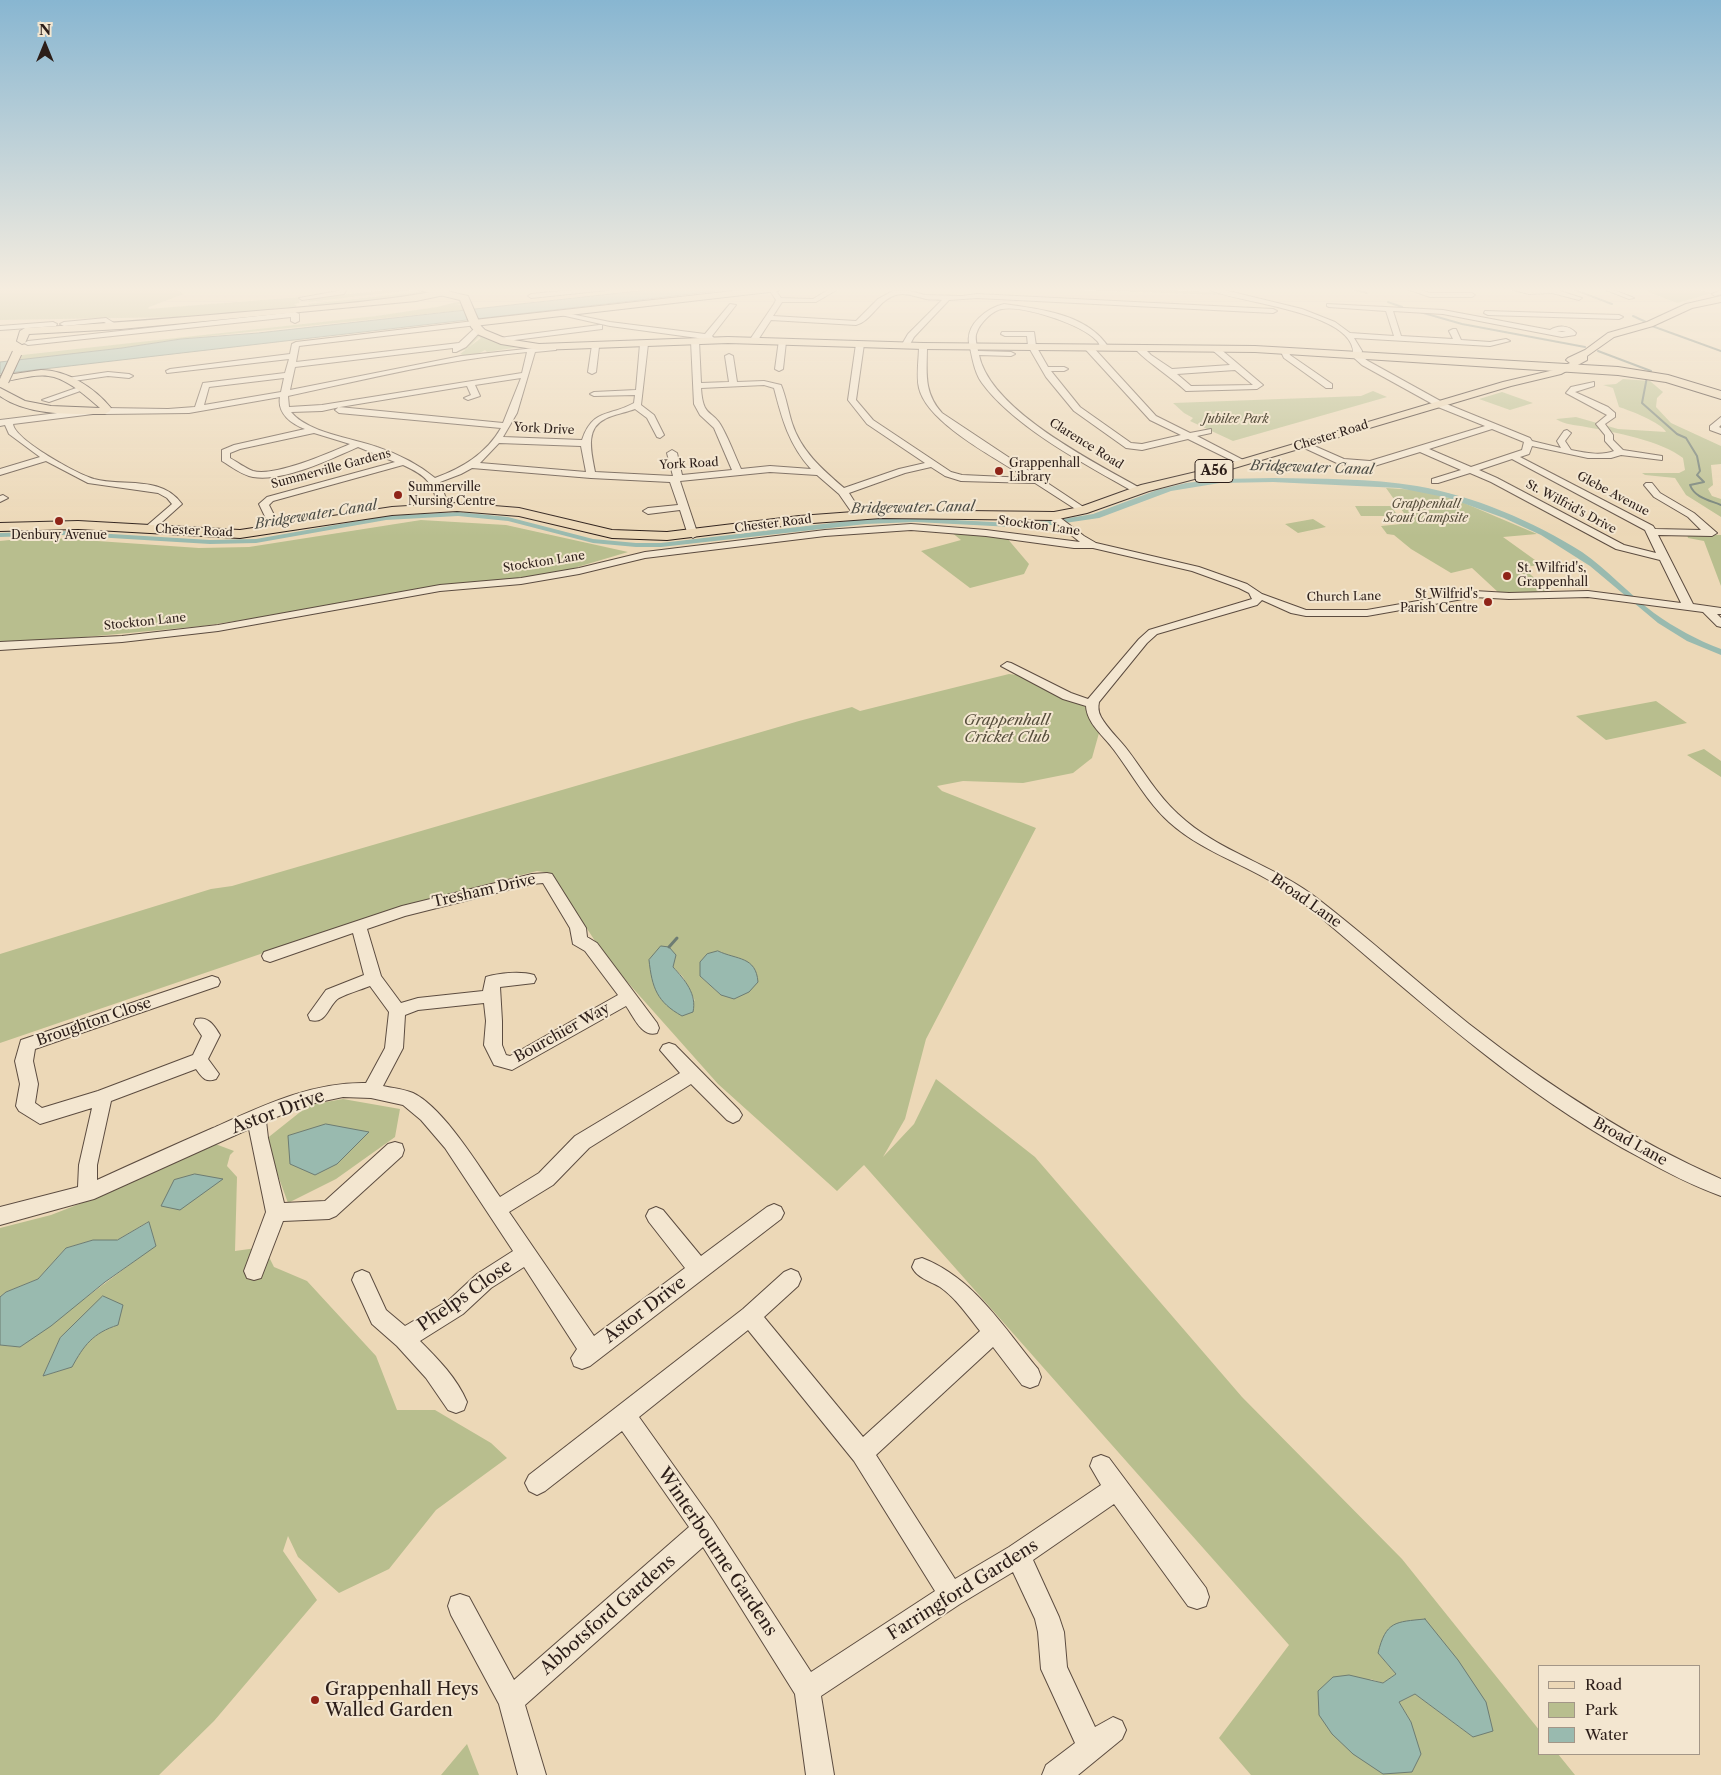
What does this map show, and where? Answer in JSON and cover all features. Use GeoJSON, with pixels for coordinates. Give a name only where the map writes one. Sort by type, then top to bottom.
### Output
{"type":"FeatureCollection","features":[{"type":"Feature","properties":{"kind":"highway"},"geometry":{"type":"LineString","coordinates":[[1620,371],[1655,376],[1721,396]]}},
{"type":"Feature","properties":{"kind":"main road"},"geometry":{"type":"LineString","coordinates":[[1,384],[8,371]]}},
{"type":"Feature","properties":{"kind":"main road"},"geometry":{"type":"LineString","coordinates":[[1536,375],[1541,371]]}},
{"type":"Feature","properties":{"kind":"main road","name":"Chester Road"},"geometry":{"type":"LineString","coordinates":[[0,527],[78,525],[240,534],[385,512],[444,507],[480,507],[519,512],[612,534],[639,536],[693,535],[799,520],[858,515],[915,513],[1058,520],[1137,490],[1242,462],[1549,371]]}},
{"type":"Feature","properties":{"kind":"main road"},"geometry":{"type":"LineString","coordinates":[[49,374],[59,375],[82,389],[105,407],[100,411],[52,409],[23,404],[14,401],[1,384],[49,374]]}},
{"type":"Feature","properties":{"kind":"street"},"geometry":{"type":"LineString","coordinates":[[290,371],[283,401],[286,410],[295,422],[314,430],[375,449],[404,462],[435,481],[439,487],[444,507]]}},
{"type":"Feature","properties":{"kind":"street"},"geometry":{"type":"LineString","coordinates":[[4,422],[100,411],[176,411],[285,394],[396,371]]}},
{"type":"Feature","properties":{"kind":"street"},"geometry":{"type":"LineString","coordinates":[[435,481],[453,475],[471,465],[488,452],[499,440],[515,409],[526,371]]}},
{"type":"Feature","properties":{"kind":"street"},"geometry":{"type":"LineString","coordinates":[[635,406],[638,404],[642,371]]}},
{"type":"Feature","properties":{"kind":"street"},"geometry":{"type":"LineString","coordinates":[[696,371],[698,404],[703,413],[718,427],[738,472]]}},
{"type":"Feature","properties":{"kind":"street"},"geometry":{"type":"LineString","coordinates":[[732,371],[734,384]]}},
{"type":"Feature","properties":{"kind":"street"},"geometry":{"type":"LineString","coordinates":[[856,371],[852,400],[870,422],[948,474],[961,478],[1037,480]]}},
{"type":"Feature","properties":{"kind":"street"},"geometry":{"type":"LineString","coordinates":[[923,371],[923,388],[931,406],[939,415],[959,430],[1083,510]]}},
{"type":"Feature","properties":{"kind":"street","name":"Clarence Road"},"geometry":{"type":"LineString","coordinates":[[982,371],[985,381],[1010,410],[1076,455],[1137,490]]}},
{"type":"Feature","properties":{"kind":"street"},"geometry":{"type":"LineString","coordinates":[[1046,371],[1084,415],[1129,446],[1142,447],[1208,431]]}},
{"type":"Feature","properties":{"kind":"street"},"geometry":{"type":"LineString","coordinates":[[1110,371],[1153,418],[1242,462]]}},
{"type":"Feature","properties":{"kind":"street"},"geometry":{"type":"LineString","coordinates":[[1170,372],[1186,371]]}},
{"type":"Feature","properties":{"kind":"street"},"geometry":{"type":"LineString","coordinates":[[1170,372],[1189,389],[1257,387],[1259,385],[1242,371]]}},
{"type":"Feature","properties":{"kind":"street"},"geometry":{"type":"LineString","coordinates":[[1308,371],[1329,386]]}},
{"type":"Feature","properties":{"kind":"street"},"geometry":{"type":"LineString","coordinates":[[1379,371],[1439,404],[1527,440],[1529,443],[1567,451],[1608,456],[1617,453],[1659,458]]}},
{"type":"Feature","properties":{"kind":"street"},"geometry":{"type":"LineString","coordinates":[[67,380],[108,374],[129,376]]}},
{"type":"Feature","properties":{"kind":"street"},"geometry":{"type":"LineString","coordinates":[[199,408],[203,384],[289,375]]}},
{"type":"Feature","properties":{"kind":"street"},"geometry":{"type":"LineString","coordinates":[[322,408],[525,375]]}},
{"type":"Feature","properties":{"kind":"street"},"geometry":{"type":"LineString","coordinates":[[697,386],[764,383],[778,388],[790,433],[805,458],[844,492],[858,515]]}},
{"type":"Feature","properties":{"kind":"street"},"geometry":{"type":"LineString","coordinates":[[468,398],[476,396],[470,384]]}},
{"type":"Feature","properties":{"kind":"street"},"geometry":{"type":"LineString","coordinates":[[1591,384],[1574,389],[1570,393],[1605,409],[1612,415],[1600,424],[1608,435],[1609,441],[1622,463]]}},
{"type":"Feature","properties":{"kind":"street"},"geometry":{"type":"LineString","coordinates":[[46,400],[82,389]]}},
{"type":"Feature","properties":{"kind":"street"},"geometry":{"type":"LineString","coordinates":[[594,394],[640,392]]}},
{"type":"Feature","properties":{"kind":"street"},"geometry":{"type":"LineString","coordinates":[[585,444],[589,428],[598,418],[635,406],[643,408],[651,415],[660,435]]}},
{"type":"Feature","properties":{"kind":"street"},"geometry":{"type":"LineString","coordinates":[[286,410],[322,408],[507,426]]}},
{"type":"Feature","properties":{"kind":"street"},"geometry":{"type":"LineString","coordinates":[[1721,420],[1713,428],[1721,431]]}},
{"type":"Feature","properties":{"kind":"street"},"geometry":{"type":"LineString","coordinates":[[4,422],[12,432],[48,458],[94,482],[150,488],[170,494],[177,504],[148,529]]}},
{"type":"Feature","properties":{"kind":"street"},"geometry":{"type":"LineString","coordinates":[[1303,444],[1338,461],[1364,465],[1377,463],[1493,426]]}},
{"type":"Feature","properties":{"kind":"street"},"geometry":{"type":"LineString","coordinates":[[314,430],[237,447],[225,452],[225,459],[253,474],[271,474],[340,452],[358,444]]}},
{"type":"Feature","properties":{"kind":"street"},"geometry":{"type":"LineString","coordinates":[[1567,433],[1561,440],[1567,451]]}},
{"type":"Feature","properties":{"kind":"street","name":"York Drive"},"geometry":{"type":"LineString","coordinates":[[499,440],[585,444],[591,475]]}},
{"type":"Feature","properties":{"kind":"street"},"geometry":{"type":"LineString","coordinates":[[1435,481],[1526,452],[1529,443]]}},
{"type":"Feature","properties":{"kind":"street","name":"St. Wilfrid's Drive"},"geometry":{"type":"LineString","coordinates":[[1421,449],[1494,480],[1620,547],[1663,558]]}},
{"type":"Feature","properties":{"kind":"street"},"geometry":{"type":"LineString","coordinates":[[672,453],[682,507],[693,535]]}},
{"type":"Feature","properties":{"kind":"street","name":"Glebe Avenue"},"geometry":{"type":"LineString","coordinates":[[1512,456],[1649,528],[1689,608]]}},
{"type":"Feature","properties":{"kind":"street"},"geometry":{"type":"LineString","coordinates":[[0,472],[48,458]]}},
{"type":"Feature","properties":{"kind":"street","name":"Summerville Gardens"},"geometry":{"type":"LineString","coordinates":[[276,530],[264,504],[270,498],[404,462]]}},
{"type":"Feature","properties":{"kind":"street"},"geometry":{"type":"LineString","coordinates":[[844,492],[902,471],[933,464]]}},
{"type":"Feature","properties":{"kind":"street","name":"York Road"},"geometry":{"type":"LineString","coordinates":[[471,465],[591,475],[676,479],[770,469],[819,472]]}},
{"type":"Feature","properties":{"kind":"street"},"geometry":{"type":"LineString","coordinates":[[1649,485],[1664,501],[1690,514],[1702,527],[1712,533],[1651,532]]}},
{"type":"Feature","properties":{"kind":"street"},"geometry":{"type":"LineString","coordinates":[[648,511],[682,507]]}},
{"type":"Feature","properties":{"kind":"street"},"geometry":{"type":"LineString","coordinates":[[1667,512],[1685,512]]}},
{"type":"Feature","properties":{"kind":"street","name":"Church Lane"},"geometry":{"type":"LineString","coordinates":[[1058,520],[1080,538],[1093,545],[1195,568],[1242,586],[1253,591],[1258,596],[1267,598],[1295,611],[1306,613],[1367,613],[1474,594],[1508,596],[1571,594],[1640,600],[1721,611]]}},
{"type":"Feature","properties":{"kind":"street","name":"Stockton Lane"},"geometry":{"type":"LineString","coordinates":[[0,646],[122,639],[218,628],[440,588],[521,581],[579,572],[645,555],[825,533],[912,527],[986,533],[1074,545],[1093,545]]}},
{"type":"Feature","properties":{"kind":"street"},"geometry":{"type":"LineString","coordinates":[[1007,666],[1067,696],[1092,704],[1143,641],[1154,632],[1253,603],[1257,600],[1258,596]]}},
{"type":"Feature","properties":{"kind":"street"},"geometry":{"type":"LineString","coordinates":[[1707,610],[1721,624]]}},
{"type":"Feature","properties":{"kind":"street","name":"Broad Lane"},"geometry":{"type":"LineString","coordinates":[[1092,704],[1096,720],[1116,742],[1158,801],[1183,826],[1210,844],[1281,880],[1311,901],[1485,1045],[1557,1099],[1661,1160],[1721,1188]]}},
{"type":"Feature","properties":{"kind":"street","name":"Tresham Drive"},"geometry":{"type":"LineString","coordinates":[[270,956],[402,911],[532,879],[547,878],[578,928],[579,940],[591,947],[651,1028]]}},
{"type":"Feature","properties":{"kind":"street"},"geometry":{"type":"LineString","coordinates":[[359,926],[373,978],[397,1011],[394,1048],[370,1091]]}},
{"type":"Feature","properties":{"kind":"street"},"geometry":{"type":"LineString","coordinates":[[316,1015],[332,994],[373,978]]}},
{"type":"Feature","properties":{"kind":"street"},"geometry":{"type":"LineString","coordinates":[[397,1011],[418,1004],[491,996],[492,981],[528,979]]}},
{"type":"Feature","properties":{"kind":"street","name":"Broughton Close"},"geometry":{"type":"LineString","coordinates":[[198,1060],[103,1098],[40,1116],[25,1106],[29,1084],[24,1061],[27,1045],[212,982]]}},
{"type":"Feature","properties":{"kind":"street","name":"Bourchier Way"},"geometry":{"type":"LineString","coordinates":[[491,996],[494,1022],[493,1045],[500,1060],[512,1063],[628,997]]}},
{"type":"Feature","properties":{"kind":"street"},"geometry":{"type":"LineString","coordinates":[[202,1024],[211,1036],[198,1060],[210,1074]]}},
{"type":"Feature","properties":{"kind":"street"},"geometry":{"type":"LineString","coordinates":[[669,1050],[733,1115]]}},
{"type":"Feature","properties":{"kind":"street"},"geometry":{"type":"LineString","coordinates":[[497,1209],[546,1179],[582,1142],[693,1074]]}},
{"type":"Feature","properties":{"kind":"street","name":"Astor Drive"},"geometry":{"type":"LineString","coordinates":[[0,1216],[87,1193],[308,1097],[343,1090],[370,1091],[408,1099],[427,1115],[452,1142],[527,1254],[587,1355],[774,1213]]}},
{"type":"Feature","properties":{"kind":"street"},"geometry":{"type":"LineString","coordinates":[[87,1193],[88,1165],[103,1098]]}},
{"type":"Feature","properties":{"kind":"street"},"geometry":{"type":"LineString","coordinates":[[254,1271],[276,1212],[257,1118]]}},
{"type":"Feature","properties":{"kind":"street"},"geometry":{"type":"LineString","coordinates":[[276,1212],[329,1210],[395,1150]]}},
{"type":"Feature","properties":{"kind":"street","name":"Astor Drive"},"geometry":{"type":"LineString","coordinates":[[656,1216],[699,1269]]}},
{"type":"Feature","properties":{"kind":"street","name":"Phelps Close"},"geometry":{"type":"LineString","coordinates":[[404,1339],[456,1307],[484,1280],[527,1254]]}},
{"type":"Feature","properties":{"kind":"street"},"geometry":{"type":"LineString","coordinates":[[922,1267],[948,1281],[963,1294],[1030,1377]]}},
{"type":"Feature","properties":{"kind":"street"},"geometry":{"type":"LineString","coordinates":[[537,1483],[750,1316],[791,1279]]}},
{"type":"Feature","properties":{"kind":"street","name":"Phelps Close"},"geometry":{"type":"LineString","coordinates":[[362,1280],[379,1317],[404,1339],[434,1370],[456,1402]]}},
{"type":"Feature","properties":{"kind":"street"},"geometry":{"type":"LineString","coordinates":[[750,1316],[862,1453],[951,1596]]}},
{"type":"Feature","properties":{"kind":"street"},"geometry":{"type":"LineString","coordinates":[[862,1453],[994,1332]]}},
{"type":"Feature","properties":{"kind":"street","name":"Winterbourne Gardens"},"geometry":{"type":"LineString","coordinates":[[624,1415],[705,1529],[807,1690]]}},
{"type":"Feature","properties":{"kind":"street"},"geometry":{"type":"LineString","coordinates":[[1101,1466],[1197,1597]]}},
{"type":"Feature","properties":{"kind":"street","name":"Farringford Gardens"},"geometry":{"type":"LineString","coordinates":[[807,1690],[951,1596],[1018,1556],[1117,1488]]}},
{"type":"Feature","properties":{"kind":"street","name":"Abbotsford Gardens"},"geometry":{"type":"LineString","coordinates":[[511,1700],[705,1529]]}},
{"type":"Feature","properties":{"kind":"street"},"geometry":{"type":"LineString","coordinates":[[1018,1556],[1047,1617],[1054,1669],[1091,1748]]}},
{"type":"Feature","properties":{"kind":"street"},"geometry":{"type":"LineString","coordinates":[[460,1606],[511,1700],[532,1775]]}},
{"type":"Feature","properties":{"kind":"street"},"geometry":{"type":"LineString","coordinates":[[807,1690],[820,1775]]}},
{"type":"Feature","properties":{"kind":"street"},"geometry":{"type":"LineString","coordinates":[[1056,1775],[1113,1730]]}},
{"type":"Feature","properties":{"kind":"green space"},"geometry":{"type":"Polygon","coordinates":[[[1623,379],[1650,381],[1663,392],[1657,398],[1656,407],[1671,423],[1721,446],[1721,464],[1711,465],[1713,485],[1708,489],[1712,496],[1721,499],[1721,517],[1686,495],[1675,478],[1645,475],[1642,473],[1679,473],[1685,470],[1683,458],[1674,452],[1637,438],[1567,424],[1556,419],[1576,417],[1618,429],[1666,432],[1652,421],[1619,407],[1613,388],[1603,385],[1616,384],[1623,379]]]}},
{"type":"Feature","properties":{"kind":"green space","name":"Jubilee Park"},"geometry":{"type":"Polygon","coordinates":[[[1373,391],[1387,397],[1233,441],[1190,421],[1193,418],[1173,403],[1361,396],[1373,391]]]}},
{"type":"Feature","properties":{"kind":"green space"},"geometry":{"type":"Polygon","coordinates":[[[1502,392],[1533,403],[1510,410],[1479,399],[1502,392]]]}},
{"type":"Feature","properties":{"kind":"green space","name":"Grappenhall Scout Campsite"},"geometry":{"type":"Polygon","coordinates":[[[1386,488],[1417,490],[1457,500],[1537,534],[1503,537],[1542,565],[1521,567],[1552,592],[1499,593],[1472,568],[1451,573],[1411,549],[1394,535],[1387,534],[1381,526],[1411,523],[1386,488]]]}},
{"type":"Feature","properties":{"kind":"green space"},"geometry":{"type":"Polygon","coordinates":[[[1355,506],[1391,506],[1398,516],[1361,516],[1355,506]]]}},
{"type":"Feature","properties":{"kind":"green space"},"geometry":{"type":"Polygon","coordinates":[[[1313,519],[1326,527],[1298,533],[1285,524],[1313,519]]]}},
{"type":"Feature","properties":{"kind":"green space"},"geometry":{"type":"Polygon","coordinates":[[[421,520],[506,525],[628,552],[564,571],[203,626],[0,645],[0,541],[39,537],[199,548],[249,547],[421,520]]]}},
{"type":"Feature","properties":{"kind":"green space"},"geometry":{"type":"Polygon","coordinates":[[[951,532],[1006,537],[1029,564],[1024,574],[970,588],[921,551],[961,540],[951,532]]]}},
{"type":"Feature","properties":{"kind":"green space"},"geometry":{"type":"Polygon","coordinates":[[[1687,534],[1721,535],[1721,586],[1704,541],[1688,538],[1687,534]]]}},
{"type":"Feature","properties":{"kind":"green space","name":"Grappenhall Cricket Club"},"geometry":{"type":"Polygon","coordinates":[[[1009,674],[1017,675],[1072,702],[1085,705],[1088,716],[1099,733],[1092,758],[1073,773],[1023,783],[963,781],[937,786],[942,791],[1036,828],[926,1039],[905,1119],[883,1157],[914,1124],[936,1079],[1035,1157],[1242,1397],[1402,1559],[1538,1729],[1538,1755],[1559,1755],[1575,1775],[1251,1775],[1219,1738],[1289,1645],[864,1165],[837,1191],[718,1084],[606,958],[551,873],[537,871],[395,908],[0,1043],[0,954],[211,889],[232,886],[852,707],[860,711],[1009,674]],[[718,951],[700,976],[721,995],[729,956],[718,951]],[[675,955],[649,960],[695,1001],[683,977],[673,967],[675,955]],[[1378,1653],[1396,1674],[1383,1683],[1370,1679],[1411,1722],[1399,1702],[1415,1694],[1473,1737],[1378,1653]]]}},
{"type":"Feature","properties":{"kind":"green space"},"geometry":{"type":"Polygon","coordinates":[[[1656,701],[1687,723],[1606,740],[1576,716],[1656,701]]]}},
{"type":"Feature","properties":{"kind":"green space"},"geometry":{"type":"Polygon","coordinates":[[[1704,749],[1721,761],[1721,777],[1687,755],[1704,749]]]}},
{"type":"Feature","properties":{"kind":"green space"},"geometry":{"type":"Polygon","coordinates":[[[343,1099],[400,1109],[395,1137],[336,1179],[288,1203],[265,1140],[309,1105],[343,1099]]]}},
{"type":"Feature","properties":{"kind":"green space"},"geometry":{"type":"Polygon","coordinates":[[[210,1142],[234,1151],[230,1155],[227,1166],[237,1177],[235,1251],[264,1247],[274,1267],[307,1281],[376,1356],[397,1410],[435,1410],[491,1443],[507,1458],[436,1510],[389,1569],[339,1593],[298,1557],[288,1536],[283,1551],[317,1600],[214,1721],[159,1775],[0,1775],[0,1345],[20,1347],[156,1245],[148,1222],[117,1240],[93,1240],[66,1248],[38,1279],[6,1292],[0,1297],[0,1228],[51,1215],[105,1194],[210,1142]],[[80,1320],[60,1338],[43,1376],[71,1367],[80,1352],[90,1341],[109,1328],[118,1325],[80,1320]]]}},
{"type":"Feature","properties":{"kind":"green space"},"geometry":{"type":"Polygon","coordinates":[[[467,1744],[479,1775],[441,1775],[467,1744]]]}},
{"type":"Feature","properties":{"kind":"water"},"geometry":{"type":"Polygon","coordinates":[[[0,371],[27,371],[0,374],[0,371]]]}},
{"type":"Feature","properties":{"kind":"water"},"geometry":{"type":"Polygon","coordinates":[[[661,946],[669,947],[676,955],[673,967],[686,982],[692,993],[693,1012],[682,1016],[661,1000],[657,993],[652,979],[649,960],[661,946]]]}},
{"type":"Feature","properties":{"kind":"water"},"geometry":{"type":"Polygon","coordinates":[[[718,951],[744,960],[754,967],[758,982],[749,992],[734,999],[721,995],[700,976],[700,962],[707,954],[718,951]]]}},
{"type":"Feature","properties":{"kind":"water"},"geometry":{"type":"Polygon","coordinates":[[[326,1124],[369,1132],[337,1164],[315,1175],[290,1164],[288,1136],[326,1124]]]}},
{"type":"Feature","properties":{"kind":"water"},"geometry":{"type":"Polygon","coordinates":[[[195,1174],[223,1179],[180,1210],[161,1206],[174,1180],[195,1174]]]}},
{"type":"Feature","properties":{"kind":"water"},"geometry":{"type":"Polygon","coordinates":[[[149,1222],[156,1246],[105,1282],[51,1326],[20,1347],[0,1345],[0,1297],[6,1292],[38,1279],[66,1248],[93,1240],[117,1240],[149,1222]]]}},
{"type":"Feature","properties":{"kind":"water"},"geometry":{"type":"Polygon","coordinates":[[[103,1296],[123,1305],[118,1325],[102,1332],[90,1341],[72,1367],[43,1376],[60,1338],[103,1296]]]}},
{"type":"Feature","properties":{"kind":"water"},"geometry":{"type":"Polygon","coordinates":[[[1425,1619],[1458,1660],[1486,1702],[1493,1731],[1473,1737],[1415,1694],[1399,1702],[1411,1722],[1421,1754],[1412,1772],[1383,1774],[1353,1754],[1332,1734],[1319,1715],[1318,1691],[1333,1677],[1349,1675],[1383,1683],[1396,1674],[1378,1653],[1384,1635],[1393,1625],[1406,1621],[1425,1619]]]}},
{"type":"Feature","properties":{"kind":"waterway"},"geometry":{"type":"LineString","coordinates":[[1651,371],[1647,377],[1642,403],[1677,434],[1686,438],[1697,456],[1700,471],[1697,475],[1704,482],[1690,485],[1692,489],[1703,498],[1721,505]]}},
{"type":"Feature","properties":{"kind":"waterway","name":"Bridgewater Canal"},"geometry":{"type":"LineString","coordinates":[[0,535],[62,533],[210,542],[256,541],[386,518],[458,514],[508,519],[593,541],[661,545],[807,527],[895,520],[1012,525],[1051,523],[1096,516],[1150,495],[1203,482],[1273,480],[1399,485],[1452,496],[1507,516],[1544,534],[1578,553],[1593,564],[1643,608],[1670,628],[1721,652]]}},
{"type":"Feature","properties":{"kind":"waterway"},"geometry":{"type":"LineString","coordinates":[[669,947],[677,938]]}},
{"type":"Feature","properties":{"kind":"place","name":"Grappenhall Library"},"geometry":{"type":"Point","coordinates":[999,471]}},
{"type":"Feature","properties":{"kind":"place","name":"Summerville Nursing Centre"},"geometry":{"type":"Point","coordinates":[398,495]}},
{"type":"Feature","properties":{"kind":"place","name":"Denbury Avenue"},"geometry":{"type":"Point","coordinates":[59,521]}},
{"type":"Feature","properties":{"kind":"place","name":"St. Wilfrid's, Grappenhall"},"geometry":{"type":"Point","coordinates":[1507,576]}},
{"type":"Feature","properties":{"kind":"place","name":"St Wilfrid's Parish Centre"},"geometry":{"type":"Point","coordinates":[1488,602]}},
{"type":"Feature","properties":{"kind":"place","name":"Grappenhall Heys Walled Garden"},"geometry":{"type":"Point","coordinates":[315,1700]}}]}
